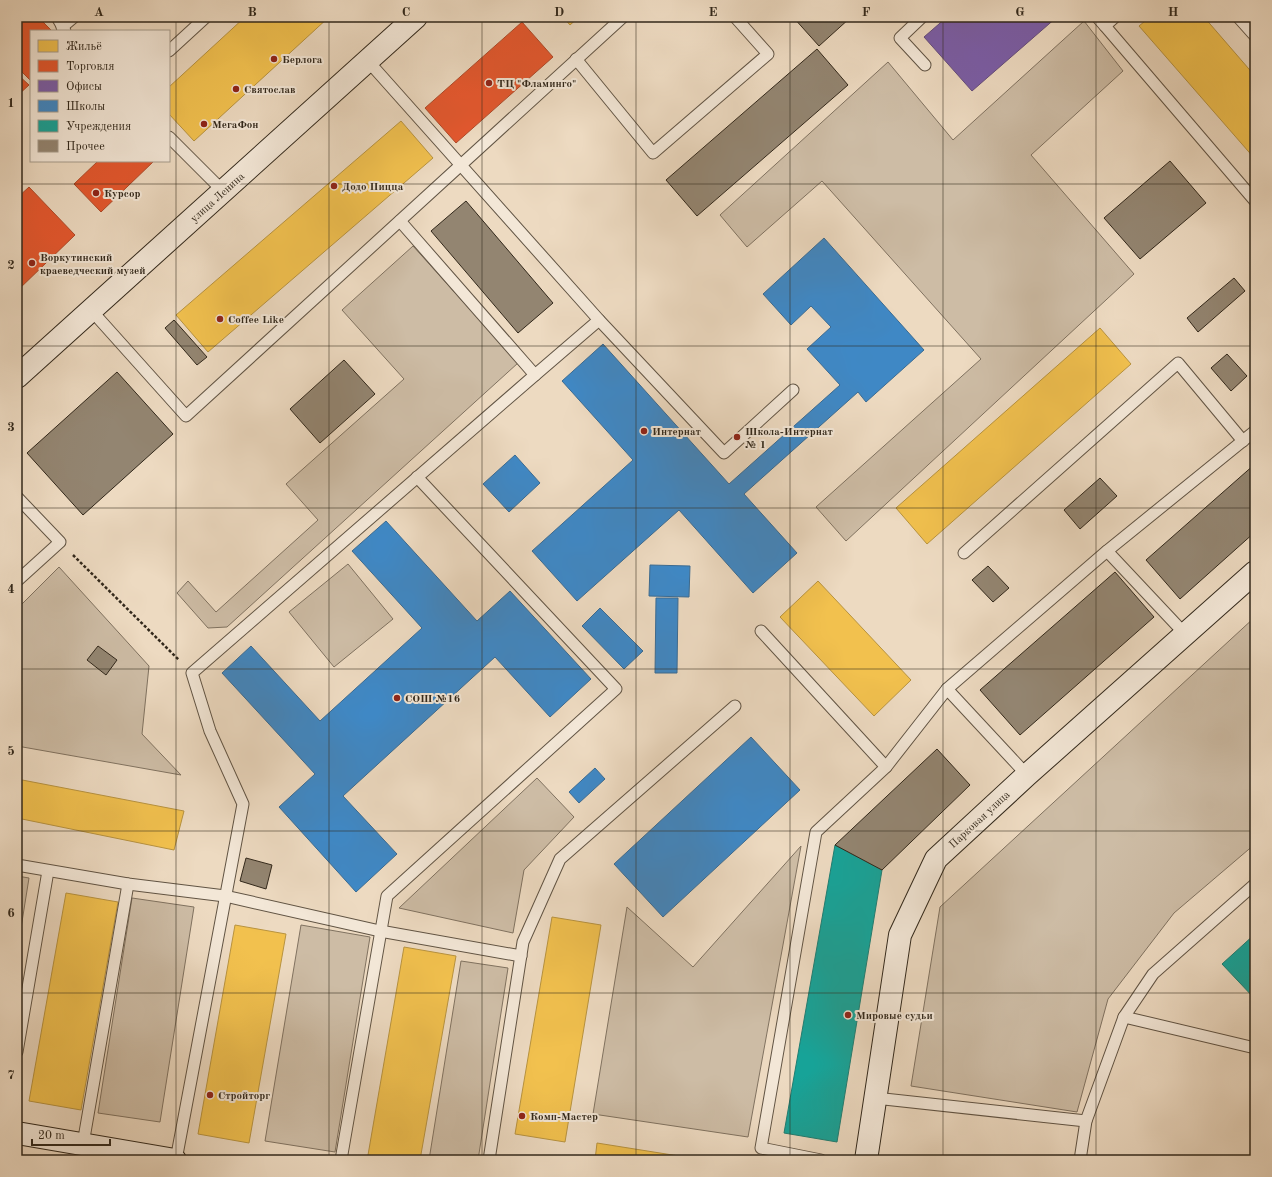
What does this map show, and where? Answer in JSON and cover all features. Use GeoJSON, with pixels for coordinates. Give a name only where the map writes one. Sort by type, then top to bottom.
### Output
{"type":"FeatureCollection","features":[{"type":"Feature","properties":{"kind":"street","name":"улица Ленина"},"geometry":{"type":"LineString","coordinates":[[17,377],[416,17]]}},
{"type":"Feature","properties":{"kind":"street","name":"Парковая улица"},"geometry":{"type":"LineString","coordinates":[[866,1160],[900,935],[936,859],[1027,775],[1255,572]]}},
{"type":"Feature","properties":{"kind":"street"},"geometry":{"type":"LineString","coordinates":[[17,1133],[176,1160]]}},
{"type":"Feature","properties":{"kind":"lane"},"geometry":{"type":"LineString","coordinates":[[57,17],[64,29],[74,17]]}},
{"type":"Feature","properties":{"kind":"lane"},"geometry":{"type":"LineString","coordinates":[[170,50],[206,17]]}},
{"type":"Feature","properties":{"kind":"lane"},"geometry":{"type":"LineString","coordinates":[[91,310],[186,416],[623,17]]}},
{"type":"Feature","properties":{"kind":"lane"},"geometry":{"type":"LineString","coordinates":[[576,59],[653,153],[768,54],[735,17]]}},
{"type":"Feature","properties":{"kind":"lane"},"geometry":{"type":"LineString","coordinates":[[922,17],[900,38],[925,65]]}},
{"type":"Feature","properties":{"kind":"lane"},"geometry":{"type":"LineString","coordinates":[[1097,17],[1255,200]]}},
{"type":"Feature","properties":{"kind":"lane"},"geometry":{"type":"LineString","coordinates":[[1105,26],[1115,17]]}},
{"type":"Feature","properties":{"kind":"lane"},"geometry":{"type":"LineString","coordinates":[[1238,17],[1255,36]]}},
{"type":"Feature","properties":{"kind":"lane"},"geometry":{"type":"LineString","coordinates":[[368,61],[600,320],[724,453],[794,390]]}},
{"type":"Feature","properties":{"kind":"lane"},"geometry":{"type":"LineString","coordinates":[[170,138],[223,191]]}},
{"type":"Feature","properties":{"kind":"lane"},"geometry":{"type":"LineString","coordinates":[[400,221],[534,375]]}},
{"type":"Feature","properties":{"kind":"lane"},"geometry":{"type":"LineString","coordinates":[[176,1160],[243,804],[210,731],[192,673],[534,375],[600,320]]}},
{"type":"Feature","properties":{"kind":"lane"},"geometry":{"type":"LineString","coordinates":[[964,553],[1178,363],[1243,441]]}},
{"type":"Feature","properties":{"kind":"lane"},"geometry":{"type":"LineString","coordinates":[[821,1160],[761,1148],[816,832],[886,767],[947,688],[1108,551],[1255,431]]}},
{"type":"Feature","properties":{"kind":"lane"},"geometry":{"type":"LineString","coordinates":[[341,1160],[386,896],[616,689],[417,477]]}},
{"type":"Feature","properties":{"kind":"lane"},"geometry":{"type":"LineString","coordinates":[[17,497],[60,542],[17,581]]}},
{"type":"Feature","properties":{"kind":"lane"},"geometry":{"type":"LineString","coordinates":[[1108,551],[1185,634]]}},
{"type":"Feature","properties":{"kind":"lane"},"geometry":{"type":"LineString","coordinates":[[761,630],[886,767]]}},
{"type":"Feature","properties":{"kind":"lane"},"geometry":{"type":"LineString","coordinates":[[947,688],[1027,775]]}},
{"type":"Feature","properties":{"kind":"lane"},"geometry":{"type":"LineString","coordinates":[[489,1160],[523,942],[560,859],[735,706]]}},
{"type":"Feature","properties":{"kind":"lane"},"geometry":{"type":"LineString","coordinates":[[17,865],[128,884],[225,896],[380,931],[521,956]]}},
{"type":"Feature","properties":{"kind":"lane"},"geometry":{"type":"LineString","coordinates":[[17,1052],[48,870]]}},
{"type":"Feature","properties":{"kind":"lane"},"geometry":{"type":"LineString","coordinates":[[82,1144],[128,884]]}},
{"type":"Feature","properties":{"kind":"lane"},"geometry":{"type":"LineString","coordinates":[[1080,1160],[1086,1121],[1124,1017],[1153,974],[1255,884]]}},
{"type":"Feature","properties":{"kind":"lane"},"geometry":{"type":"LineString","coordinates":[[1124,1017],[1255,1048]]}},
{"type":"Feature","properties":{"kind":"lane"},"geometry":{"type":"LineString","coordinates":[[875,1098],[1086,1121]]}},
{"type":"Feature","properties":{"kind":"path"},"geometry":{"type":"LineString","coordinates":[[60,542],[192,673]]}},
{"type":"Feature","properties":{"kind":"shaded area"},"geometry":{"type":"Polygon","coordinates":[[[1084,21],[1123,71],[1031,155],[1134,274],[846,541],[816,507],[981,359],[822,181],[747,247],[720,215],[888,62],[953,140],[1084,21]]]}},
{"type":"Feature","properties":{"kind":"shaded area"},"geometry":{"type":"Polygon","coordinates":[[[413,246],[518,363],[227,627],[208,628],[177,593],[188,581],[216,612],[318,520],[286,484],[404,379],[342,310],[413,246]]]}},
{"type":"Feature","properties":{"kind":"shaded area"},"geometry":{"type":"Polygon","coordinates":[[[348,564],[393,619],[334,667],[289,612],[348,564]]]}},
{"type":"Feature","properties":{"kind":"shaded area"},"geometry":{"type":"Polygon","coordinates":[[[59,567],[149,666],[142,734],[181,775],[17,746],[17,609],[59,567]]]}},
{"type":"Feature","properties":{"kind":"shaded area"},"geometry":{"type":"Polygon","coordinates":[[[1255,617],[1255,844],[1174,913],[1108,999],[1077,1112],[911,1086],[940,907],[1255,617]]]}},
{"type":"Feature","properties":{"kind":"shaded area"},"geometry":{"type":"Polygon","coordinates":[[[537,778],[574,817],[524,870],[513,933],[399,908],[537,778]]]}},
{"type":"Feature","properties":{"kind":"shaded area"},"geometry":{"type":"Polygon","coordinates":[[[801,846],[748,1137],[593,1114],[627,907],[693,967],[801,846]]]}},
{"type":"Feature","properties":{"kind":"shaded area"},"geometry":{"type":"Polygon","coordinates":[[[17,876],[29,878],[17,953],[17,876]]]}},
{"type":"Feature","properties":{"kind":"shaded area"},"geometry":{"type":"Polygon","coordinates":[[[132,898],[194,907],[160,1122],[98,1113],[132,898]]]}},
{"type":"Feature","properties":{"kind":"shaded area"},"geometry":{"type":"Polygon","coordinates":[[[301,925],[370,937],[335,1152],[265,1141],[301,925]]]}},
{"type":"Feature","properties":{"kind":"shaded area"},"geometry":{"type":"Polygon","coordinates":[[[461,961],[508,968],[478,1160],[429,1160],[461,961]]]}},
{"type":"Feature","properties":{"kind":"building: Жильё"},"geometry":{"type":"Polygon","coordinates":[[[245,17],[329,17],[194,141],[170,115],[170,86],[245,17]]]}},
{"type":"Feature","properties":{"kind":"building: Жильё"},"geometry":{"type":"Polygon","coordinates":[[[563,17],[579,17],[570,25],[563,17]]]}},
{"type":"Feature","properties":{"kind":"building: Жильё"},"geometry":{"type":"Polygon","coordinates":[[[1150,17],[1204,17],[1255,76],[1255,159],[1139,26],[1150,17]]]}},
{"type":"Feature","properties":{"kind":"building: Жильё"},"geometry":{"type":"Polygon","coordinates":[[[401,121],[433,158],[208,352],[176,315],[401,121]]]}},
{"type":"Feature","properties":{"kind":"building: Жильё"},"geometry":{"type":"Polygon","coordinates":[[[1100,328],[1131,364],[927,544],[896,508],[1100,328]]]}},
{"type":"Feature","properties":{"kind":"building: Жильё"},"geometry":{"type":"Polygon","coordinates":[[[818,581],[911,680],[874,716],[780,617],[818,581]]]}},
{"type":"Feature","properties":{"kind":"building: Жильё"},"geometry":{"type":"Polygon","coordinates":[[[17,779],[184,811],[174,850],[17,818],[17,779]]]}},
{"type":"Feature","properties":{"kind":"building: Жильё"},"geometry":{"type":"Polygon","coordinates":[[[66,893],[118,902],[81,1110],[29,1101],[66,893]]]}},
{"type":"Feature","properties":{"kind":"building: Жильё"},"geometry":{"type":"Polygon","coordinates":[[[552,917],[601,925],[565,1142],[515,1134],[552,917]]]}},
{"type":"Feature","properties":{"kind":"building: Жильё"},"geometry":{"type":"Polygon","coordinates":[[[235,925],[286,934],[249,1143],[198,1134],[235,925]]]}},
{"type":"Feature","properties":{"kind":"building: Жильё"},"geometry":{"type":"Polygon","coordinates":[[[404,947],[456,956],[420,1160],[395,1160],[368,1155],[404,947]]]}},
{"type":"Feature","properties":{"kind":"building: Жильё"},"geometry":{"type":"Polygon","coordinates":[[[597,1143],[704,1160],[595,1160],[597,1143]]]}},
{"type":"Feature","properties":{"kind":"building: Торговля"},"geometry":{"type":"Polygon","coordinates":[[[17,17],[38,17],[51,30],[30,30],[30,80],[17,67],[17,17]]]}},
{"type":"Feature","properties":{"kind":"building: Торговля","name":"ТЦ \"Фламинго\""},"geometry":{"type":"Polygon","coordinates":[[[522,22],[553,57],[456,143],[425,108],[522,22]]]}},
{"type":"Feature","properties":{"kind":"building: Торговля"},"geometry":{"type":"Polygon","coordinates":[[[17,74],[29,85],[17,96],[17,74]]]}},
{"type":"Feature","properties":{"kind":"building: Торговля"},"geometry":{"type":"Polygon","coordinates":[[[97,162],[153,162],[101,212],[74,184],[97,162]]]}},
{"type":"Feature","properties":{"kind":"building: Торговля","name":"Воркутинский краеведческий музей"},"geometry":{"type":"Polygon","coordinates":[[[29,187],[75,235],[17,291],[17,198],[29,187]]]}},
{"type":"Feature","properties":{"kind":"building: Офисы"},"geometry":{"type":"Polygon","coordinates":[[[947,17],[1057,17],[972,91],[924,37],[947,17]]]}},
{"type":"Feature","properties":{"kind":"building: Школы","name":"Интернат"},"geometry":{"type":"Polygon","coordinates":[[[824,238],[924,350],[866,402],[858,392],[744,494],[797,553],[753,593],[679,510],[577,601],[532,551],[633,460],[562,381],[603,344],[729,484],[840,385],[807,349],[831,327],[811,306],[791,325],[763,294],[824,238]]]}},
{"type":"Feature","properties":{"kind":"building: Школы"},"geometry":{"type":"Polygon","coordinates":[[[515,455],[540,483],[509,512],[483,484],[515,455]]]}},
{"type":"Feature","properties":{"kind":"building: Школы","name":"СОШ №16"},"geometry":{"type":"Polygon","coordinates":[[[386,521],[477,621],[510,591],[591,679],[550,717],[495,657],[343,796],[397,854],[356,892],[279,807],[315,774],[222,673],[251,646],[320,721],[422,628],[352,551],[386,521]]]}},
{"type":"Feature","properties":{"kind":"building: Школы"},"geometry":{"type":"Polygon","coordinates":[[[650,565],[690,566],[689,597],[649,596],[650,565]]]}},
{"type":"Feature","properties":{"kind":"building: Школы"},"geometry":{"type":"Polygon","coordinates":[[[656,598],[678,598],[677,673],[655,673],[656,598]]]}},
{"type":"Feature","properties":{"kind":"building: Школы"},"geometry":{"type":"Polygon","coordinates":[[[600,608],[643,651],[624,669],[582,626],[600,608]]]}},
{"type":"Feature","properties":{"kind":"building: Школы"},"geometry":{"type":"Polygon","coordinates":[[[751,737],[800,790],[663,917],[614,864],[751,737]]]}},
{"type":"Feature","properties":{"kind":"building: Школы"},"geometry":{"type":"Polygon","coordinates":[[[595,768],[605,779],[579,803],[569,792],[595,768]]]}},
{"type":"Feature","properties":{"kind":"building: Учреждения"},"geometry":{"type":"Polygon","coordinates":[[[835,845],[882,870],[837,1142],[784,1133],[835,845]]]}},
{"type":"Feature","properties":{"kind":"building: Учреждения"},"geometry":{"type":"Polygon","coordinates":[[[1255,934],[1255,999],[1222,964],[1255,934]]]}},
{"type":"Feature","properties":{"kind":"building: Прочее"},"geometry":{"type":"Polygon","coordinates":[[[793,17],[849,17],[850,18],[819,46],[793,17]]]}},
{"type":"Feature","properties":{"kind":"building: Прочее"},"geometry":{"type":"Polygon","coordinates":[[[817,49],[848,85],[697,216],[666,180],[817,49]]]}},
{"type":"Feature","properties":{"kind":"building: Прочее"},"geometry":{"type":"Polygon","coordinates":[[[1170,161],[1206,203],[1140,259],[1104,218],[1170,161]]]}},
{"type":"Feature","properties":{"kind":"building: Прочее"},"geometry":{"type":"Polygon","coordinates":[[[466,201],[553,303],[518,333],[431,231],[466,201]]]}},
{"type":"Feature","properties":{"kind":"building: Прочее"},"geometry":{"type":"Polygon","coordinates":[[[1234,278],[1245,291],[1198,332],[1187,318],[1234,278]]]}},
{"type":"Feature","properties":{"kind":"building: Прочее"},"geometry":{"type":"Polygon","coordinates":[[[174,320],[207,357],[197,365],[165,328],[174,320]]]}},
{"type":"Feature","properties":{"kind":"building: Прочее"},"geometry":{"type":"Polygon","coordinates":[[[1227,354],[1247,376],[1231,391],[1211,368],[1227,354]]]}},
{"type":"Feature","properties":{"kind":"building: Прочее"},"geometry":{"type":"Polygon","coordinates":[[[344,360],[375,394],[320,443],[290,409],[344,360]]]}},
{"type":"Feature","properties":{"kind":"building: Прочее"},"geometry":{"type":"Polygon","coordinates":[[[117,372],[173,434],[83,515],[27,453],[117,372]]]}},
{"type":"Feature","properties":{"kind":"building: Прочее"},"geometry":{"type":"Polygon","coordinates":[[[1255,464],[1255,532],[1180,599],[1146,560],[1255,464]]]}},
{"type":"Feature","properties":{"kind":"building: Прочее"},"geometry":{"type":"Polygon","coordinates":[[[1100,478],[1117,496],[1080,529],[1064,510],[1100,478]]]}},
{"type":"Feature","properties":{"kind":"building: Прочее"},"geometry":{"type":"Polygon","coordinates":[[[988,566],[1009,588],[993,602],[972,580],[988,566]]]}},
{"type":"Feature","properties":{"kind":"building: Прочее"},"geometry":{"type":"Polygon","coordinates":[[[1115,572],[1154,617],[1020,735],[980,690],[1115,572]]]}},
{"type":"Feature","properties":{"kind":"building: Прочее"},"geometry":{"type":"Polygon","coordinates":[[[98,646],[117,660],[106,675],[87,660],[98,646]]]}},
{"type":"Feature","properties":{"kind":"building: Прочее"},"geometry":{"type":"Polygon","coordinates":[[[937,749],[970,785],[882,870],[835,845],[937,749]]]}},
{"type":"Feature","properties":{"kind":"building: Прочее"},"geometry":{"type":"Polygon","coordinates":[[[246,858],[272,865],[266,889],[240,881],[246,858]]]}},
{"type":"Feature","properties":{"kind":"place","name":"Берлога"},"geometry":{"type":"Point","coordinates":[274,59]}},
{"type":"Feature","properties":{"kind":"place","name":"ТЦ \"Фламинго\""},"geometry":{"type":"Point","coordinates":[489,83]}},
{"type":"Feature","properties":{"kind":"place","name":"Святослав"},"geometry":{"type":"Point","coordinates":[236,89]}},
{"type":"Feature","properties":{"kind":"place","name":"МегаФон"},"geometry":{"type":"Point","coordinates":[204,124]}},
{"type":"Feature","properties":{"kind":"place","name":"Додо Пицца"},"geometry":{"type":"Point","coordinates":[334,186]}},
{"type":"Feature","properties":{"kind":"place","name":"Курсор"},"geometry":{"type":"Point","coordinates":[96,193]}},
{"type":"Feature","properties":{"kind":"place","name":"Воркутинский краеведческий музей"},"geometry":{"type":"Point","coordinates":[32,263]}},
{"type":"Feature","properties":{"kind":"place","name":"Coffee Like"},"geometry":{"type":"Point","coordinates":[220,319]}},
{"type":"Feature","properties":{"kind":"place","name":"Интернат"},"geometry":{"type":"Point","coordinates":[644,431]}},
{"type":"Feature","properties":{"kind":"place","name":"Школа-Интернат № 1"},"geometry":{"type":"Point","coordinates":[737,437]}},
{"type":"Feature","properties":{"kind":"place","name":"СОШ №16"},"geometry":{"type":"Point","coordinates":[397,698]}},
{"type":"Feature","properties":{"kind":"place","name":"Мировые судьи"},"geometry":{"type":"Point","coordinates":[848,1015]}},
{"type":"Feature","properties":{"kind":"place","name":"Стройторг"},"geometry":{"type":"Point","coordinates":[210,1095]}},
{"type":"Feature","properties":{"kind":"place","name":"Комп-Мастер"},"geometry":{"type":"Point","coordinates":[522,1116]}}]}
